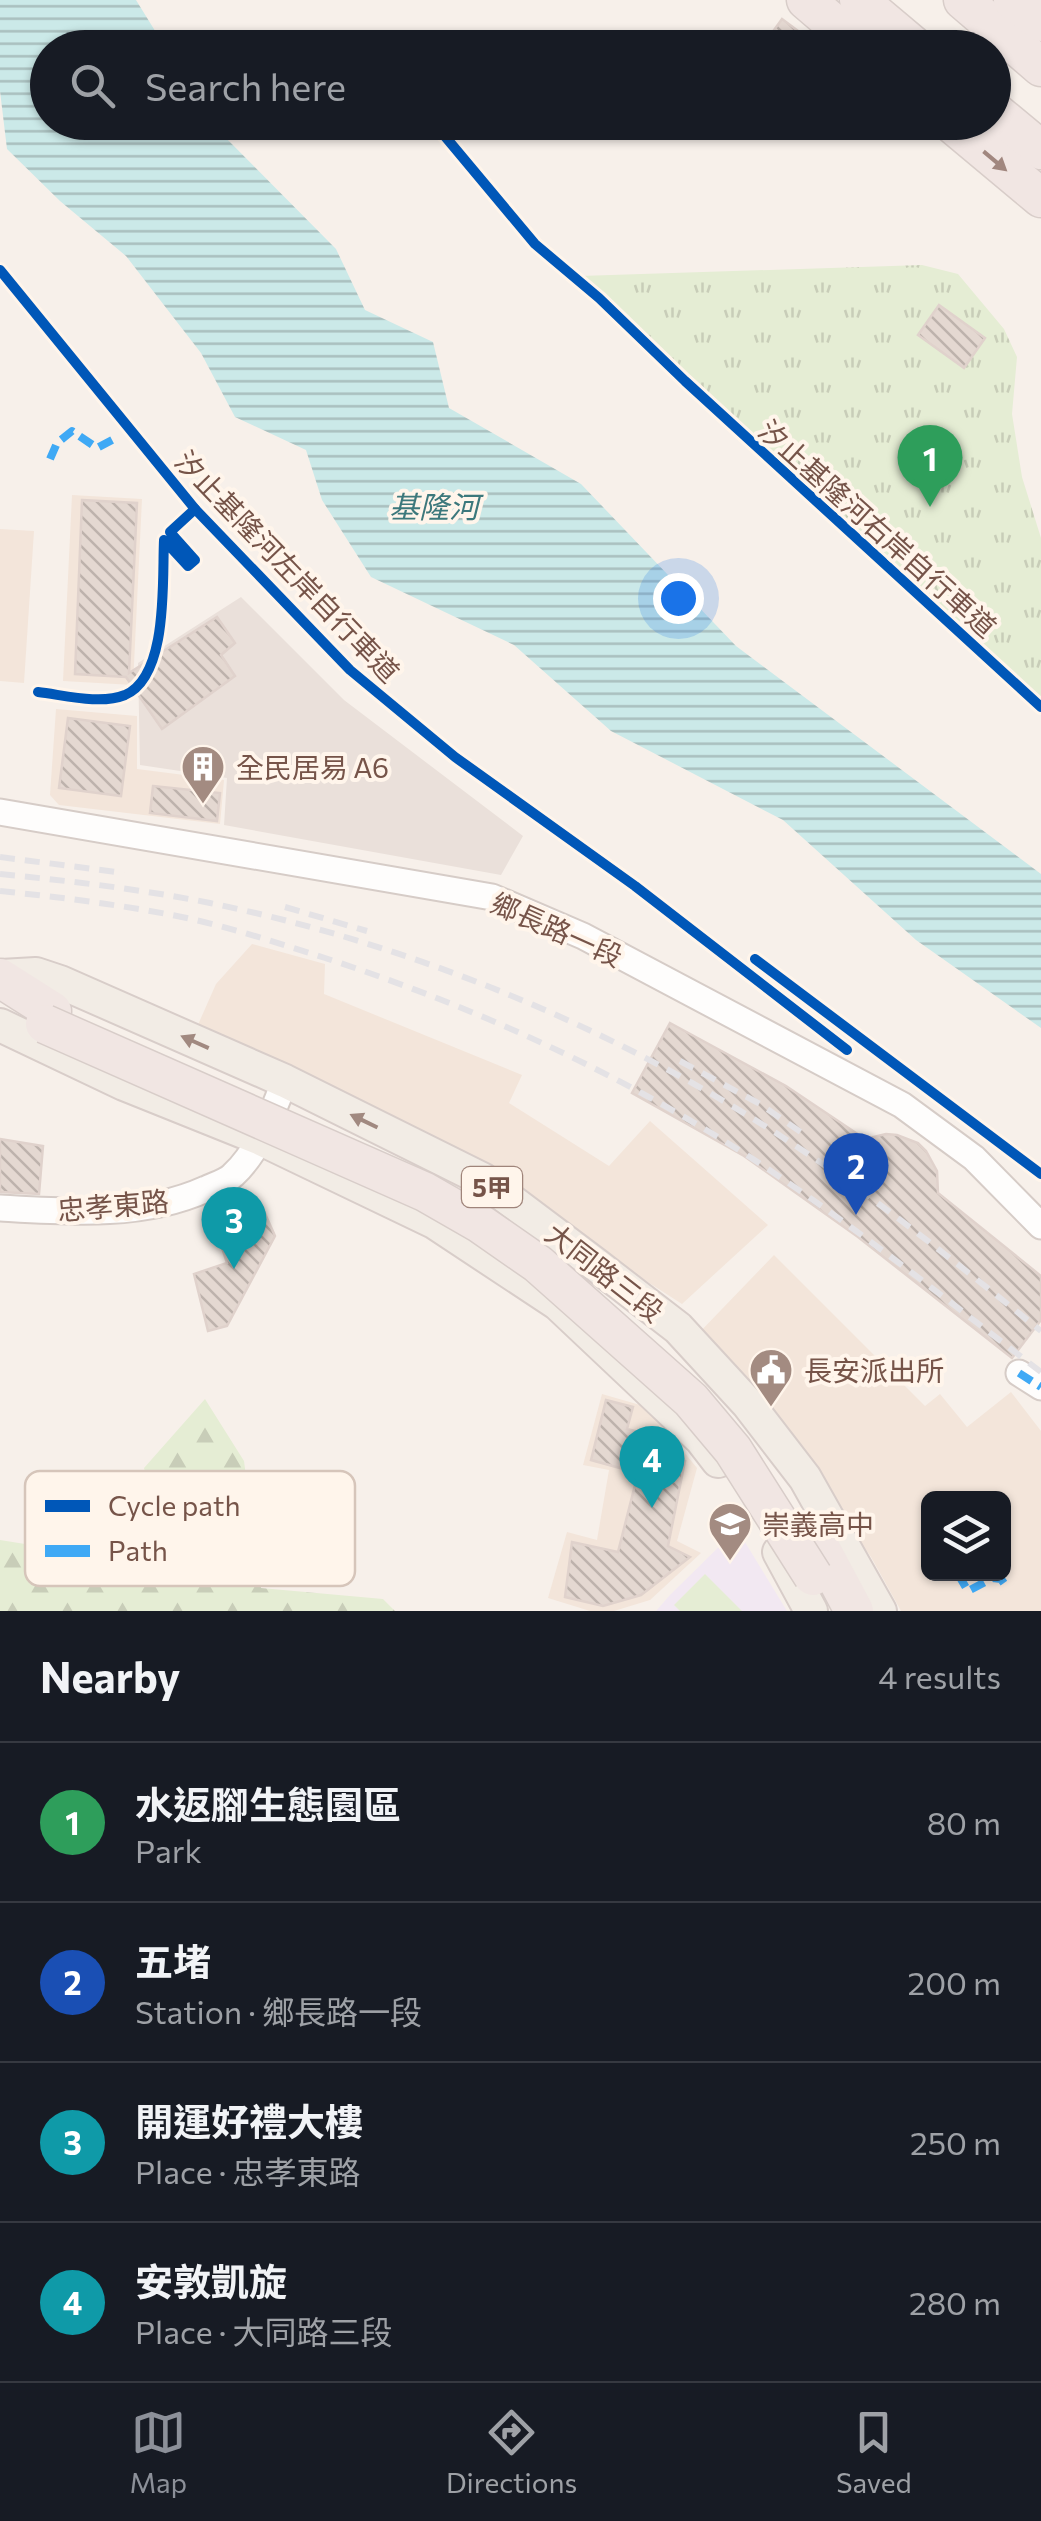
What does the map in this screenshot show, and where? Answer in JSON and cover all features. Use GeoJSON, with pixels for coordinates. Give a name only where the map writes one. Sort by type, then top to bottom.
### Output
{"type":"FeatureCollection","features":[{"type":"Feature","properties":{"kind":"highway"},"geometry":{"type":"LineString","coordinates":[[806,0],[841,30]]}},
{"type":"Feature","properties":{"kind":"highway"},"geometry":{"type":"LineString","coordinates":[[859,0],[895,30]]}},
{"type":"Feature","properties":{"kind":"highway"},"geometry":{"type":"LineString","coordinates":[[963,0],[998,30]]}},
{"type":"Feature","properties":{"kind":"highway"},"geometry":{"type":"LineString","coordinates":[[1012,0],[1041,22]]}},
{"type":"Feature","properties":{"kind":"highway"},"geometry":{"type":"LineString","coordinates":[[1011,41],[1041,67]]}},
{"type":"Feature","properties":{"kind":"highway"},"geometry":{"type":"LineString","coordinates":[[1011,125],[1041,150]]}},
{"type":"Feature","properties":{"kind":"highway"},"geometry":{"type":"LineString","coordinates":[[972,140],[1041,198]]}},
{"type":"Feature","properties":{"kind":"highway"},"geometry":{"type":"LineString","coordinates":[[0,977],[52,1011],[429,1176],[486,1210],[595,1293],[703,1387],[765,1464],[830,1611]]}},
{"type":"Feature","properties":{"kind":"highway"},"geometry":{"type":"LineString","coordinates":[[0,994],[45,1024],[425,1192],[538,1264],[713,1423],[816,1579],[854,1611]]}},
{"type":"Feature","properties":{"kind":"main road","name":"大同路三段"},"geometry":{"type":"LineString","coordinates":[[0,977],[36,974],[60,982],[284,1081],[482,1179],[678,1328],[748,1404],[805,1478],[880,1611]]}},
{"type":"Feature","properties":{"kind":"main road","name":"大同路三段"},"geometry":{"type":"LineString","coordinates":[[0,1025],[124,1084],[261,1140],[434,1222],[558,1304],[702,1439],[745,1498],[800,1586],[816,1579]]}},
{"type":"Feature","properties":{"kind":"street","name":"鄉長路一段"},"geometry":{"type":"LineString","coordinates":[[0,812],[492,897],[525,909],[600,944],[902,1105],[974,1158],[1041,1226]]}},
{"type":"Feature","properties":{"kind":"street","name":"忠孝東路"},"geometry":{"type":"LineString","coordinates":[[0,1208],[80,1213],[166,1203],[231,1177],[261,1140],[284,1081]]}},
{"type":"Feature","properties":{"kind":"shaded area"},"geometry":{"type":"Polygon","coordinates":[[[72,495],[142,499],[133,685],[63,681],[72,495]]]}},
{"type":"Feature","properties":{"kind":"shaded area"},"geometry":{"type":"Polygon","coordinates":[[[0,529],[34,531],[24,683],[0,681],[0,529]]]}},
{"type":"Feature","properties":{"kind":"shaded area"},"geometry":{"type":"Polygon","coordinates":[[[241,597],[344,700],[523,836],[501,875],[224,825],[227,778],[140,765],[138,663],[241,597]]]}},
{"type":"Feature","properties":{"kind":"shaded area"},"geometry":{"type":"Polygon","coordinates":[[[56,709],[137,716],[137,769],[224,780],[220,824],[59,805],[50,795],[56,709]]]}},
{"type":"Feature","properties":{"kind":"shaded area"},"geometry":{"type":"Polygon","coordinates":[[[252,944],[325,964],[324,994],[522,1075],[509,1103],[609,1166],[650,1121],[768,1225],[682,1304],[463,1163],[193,1036],[216,984],[252,944]]]}},
{"type":"Feature","properties":{"kind":"shaded area"},"geometry":{"type":"Polygon","coordinates":[[[774,1255],[925,1406],[940,1394],[967,1427],[1011,1392],[1041,1431],[1041,1611],[901,1611],[871,1557],[768,1414],[696,1336],[774,1255]]]}},
{"type":"Feature","properties":{"kind":"shaded area"},"geometry":{"type":"Polygon","coordinates":[[[602,1394],[647,1407],[697,1468],[677,1541],[701,1553],[650,1600],[614,1611],[590,1611],[548,1598],[567,1532],[597,1540],[609,1470],[583,1465],[602,1394]]]}},
{"type":"Feature","properties":{"kind":"shaded area","name":"崇義高中"},"geometry":{"type":"Polygon","coordinates":[[[737,1529],[787,1611],[656,1611],[670,1595],[737,1529]]]}},
{"type":"Feature","properties":{"kind":"green space"},"geometry":{"type":"Polygon","coordinates":[[[922,265],[958,274],[1004,329],[1017,357],[1012,414],[1022,477],[1041,538],[1041,700],[580,276],[922,265]]]}},
{"type":"Feature","properties":{"kind":"green space"},"geometry":{"type":"Polygon","coordinates":[[[205,1399],[244,1461],[245,1471],[145,1471],[205,1399]]]}},
{"type":"Feature","properties":{"kind":"green space"},"geometry":{"type":"Polygon","coordinates":[[[0,1540],[25,1544],[25,1586],[261,1586],[383,1599],[395,1611],[0,1611],[0,1540]]]}},
{"type":"Feature","properties":{"kind":"green space"},"geometry":{"type":"Polygon","coordinates":[[[705,1574],[742,1611],[680,1611],[674,1605],[705,1574]]]}},
{"type":"Feature","properties":{"kind":"water","name":"基隆河"},"geometry":{"type":"Polygon","coordinates":[[[0,0],[136,0],[155,30],[30,30],[30,140],[228,140],[336,249],[365,310],[433,342],[449,408],[581,484],[736,646],[1041,874],[1041,1028],[916,940],[783,820],[611,731],[514,645],[371,577],[322,500],[306,450],[235,417],[201,353],[126,256],[60,201],[7,149],[0,91],[0,0]]]}},
{"type":"Feature","properties":{"kind":"building"},"geometry":{"type":"Polygon","coordinates":[[[782,19],[797,30],[774,30],[782,19]]]}},
{"type":"Feature","properties":{"kind":"building"},"geometry":{"type":"Polygon","coordinates":[[[939,305],[985,338],[964,368],[918,335],[939,305]]]}},
{"type":"Feature","properties":{"kind":"building"},"geometry":{"type":"Polygon","coordinates":[[[82,500],[137,503],[129,673],[217,617],[235,643],[221,655],[235,676],[162,729],[126,677],[75,674],[82,500]]]}},
{"type":"Feature","properties":{"kind":"building"},"geometry":{"type":"Polygon","coordinates":[[[68,718],[130,726],[121,796],[59,788],[68,718]]]}},
{"type":"Feature","properties":{"kind":"building"},"geometry":{"type":"Polygon","coordinates":[[[153,786],[220,793],[217,821],[150,813],[153,786]]]}},
{"type":"Feature","properties":{"kind":"building"},"geometry":{"type":"Polygon","coordinates":[[[670,1023],[786,1086],[865,1139],[886,1134],[918,1143],[937,1171],[938,1193],[1041,1276],[1041,1320],[1012,1358],[858,1237],[744,1156],[632,1093],[670,1023]]]}},
{"type":"Feature","properties":{"kind":"building"},"geometry":{"type":"Polygon","coordinates":[[[0,1139],[43,1146],[39,1194],[0,1192],[0,1139]]]}},
{"type":"Feature","properties":{"kind":"building"},"geometry":{"type":"Polygon","coordinates":[[[263,1209],[275,1236],[227,1326],[208,1331],[194,1274],[227,1263],[215,1226],[263,1209]]]}},
{"type":"Feature","properties":{"kind":"building"},"geometry":{"type":"Polygon","coordinates":[[[606,1400],[633,1407],[627,1429],[666,1439],[663,1455],[685,1461],[668,1546],[690,1557],[641,1595],[603,1606],[565,1597],[572,1542],[618,1552],[638,1473],[591,1460],[606,1400]]]}},
{"type":"Feature","properties":{"kind":"railway"},"geometry":{"type":"LineString","coordinates":[[0,857],[124,873]]}},
{"type":"Feature","properties":{"kind":"railway"},"geometry":{"type":"LineString","coordinates":[[0,874],[158,894],[283,920],[428,964],[569,1021],[704,1090],[804,1151],[908,1226],[1041,1331]]}},
{"type":"Feature","properties":{"kind":"railway"},"geometry":{"type":"LineString","coordinates":[[0,891],[129,907],[230,929],[380,977],[540,1042],[642,1093],[742,1152],[856,1231],[1041,1372]]}},
{"type":"Feature","properties":{"kind":"railway"},"geometry":{"type":"LineString","coordinates":[[285,907],[367,931]]}},
{"type":"Feature","properties":{"kind":"railway"},"geometry":{"type":"LineString","coordinates":[[680,1061],[760,1104],[805,1135]]}},
{"type":"Feature","properties":{"kind":"marked path"},"geometry":{"type":"LineString","coordinates":[[50,459],[57,443],[72,431],[97,448],[114,439]]}},
{"type":"Feature","properties":{"kind":"marked path"},"geometry":{"type":"LineString","coordinates":[[1019,1373],[1041,1387]]}},
{"type":"Feature","properties":{"kind":"marked path"},"geometry":{"type":"LineString","coordinates":[[962,1581],[968,1591],[987,1581]]}},
{"type":"Feature","properties":{"kind":"marked path"},"geometry":{"type":"LineString","coordinates":[[1002,1581],[1008,1589]]}},
{"type":"Feature","properties":{"kind":"cycle path","name":"汐止基隆河右岸自行車道"},"geometry":{"type":"LineString","coordinates":[[448,140],[535,244],[599,298],[1041,707]]}},
{"type":"Feature","properties":{"kind":"cycle path","name":"汐止基隆河左岸自行車道"},"geometry":{"type":"LineString","coordinates":[[0,270],[195,509],[350,670],[455,757],[635,886],[847,1050]]}},
{"type":"Feature","properties":{"kind":"cycle path","name":"汐止基隆河左岸自行車道"},"geometry":{"type":"LineString","coordinates":[[38,692],[105,699],[125,695],[139,684],[149,668],[160,625],[164,540],[188,566],[195,560],[170,532],[195,509]]}},
{"type":"Feature","properties":{"kind":"cycle path"},"geometry":{"type":"LineString","coordinates":[[755,959],[1041,1174]]}},
{"type":"Feature","properties":{"kind":"place","name":"水返腳生態園區"},"geometry":{"type":"Point","coordinates":[930,507]}},
{"type":"Feature","properties":{"kind":"place","name":"全民居易 A6"},"geometry":{"type":"Point","coordinates":[203,805]}},
{"type":"Feature","properties":{"kind":"place","name":"五堵"},"geometry":{"type":"Point","coordinates":[856,1215]}},
{"type":"Feature","properties":{"kind":"place","name":"開運好禮大樓"},"geometry":{"type":"Point","coordinates":[234,1269]}},
{"type":"Feature","properties":{"kind":"place","name":"長安派出所"},"geometry":{"type":"Point","coordinates":[771,1408]}},
{"type":"Feature","properties":{"kind":"place","name":"安敦凱旋"},"geometry":{"type":"Point","coordinates":[652,1508]}},
{"type":"Feature","properties":{"kind":"place","name":"崇義高中"},"geometry":{"type":"Point","coordinates":[730,1562]}}]}
